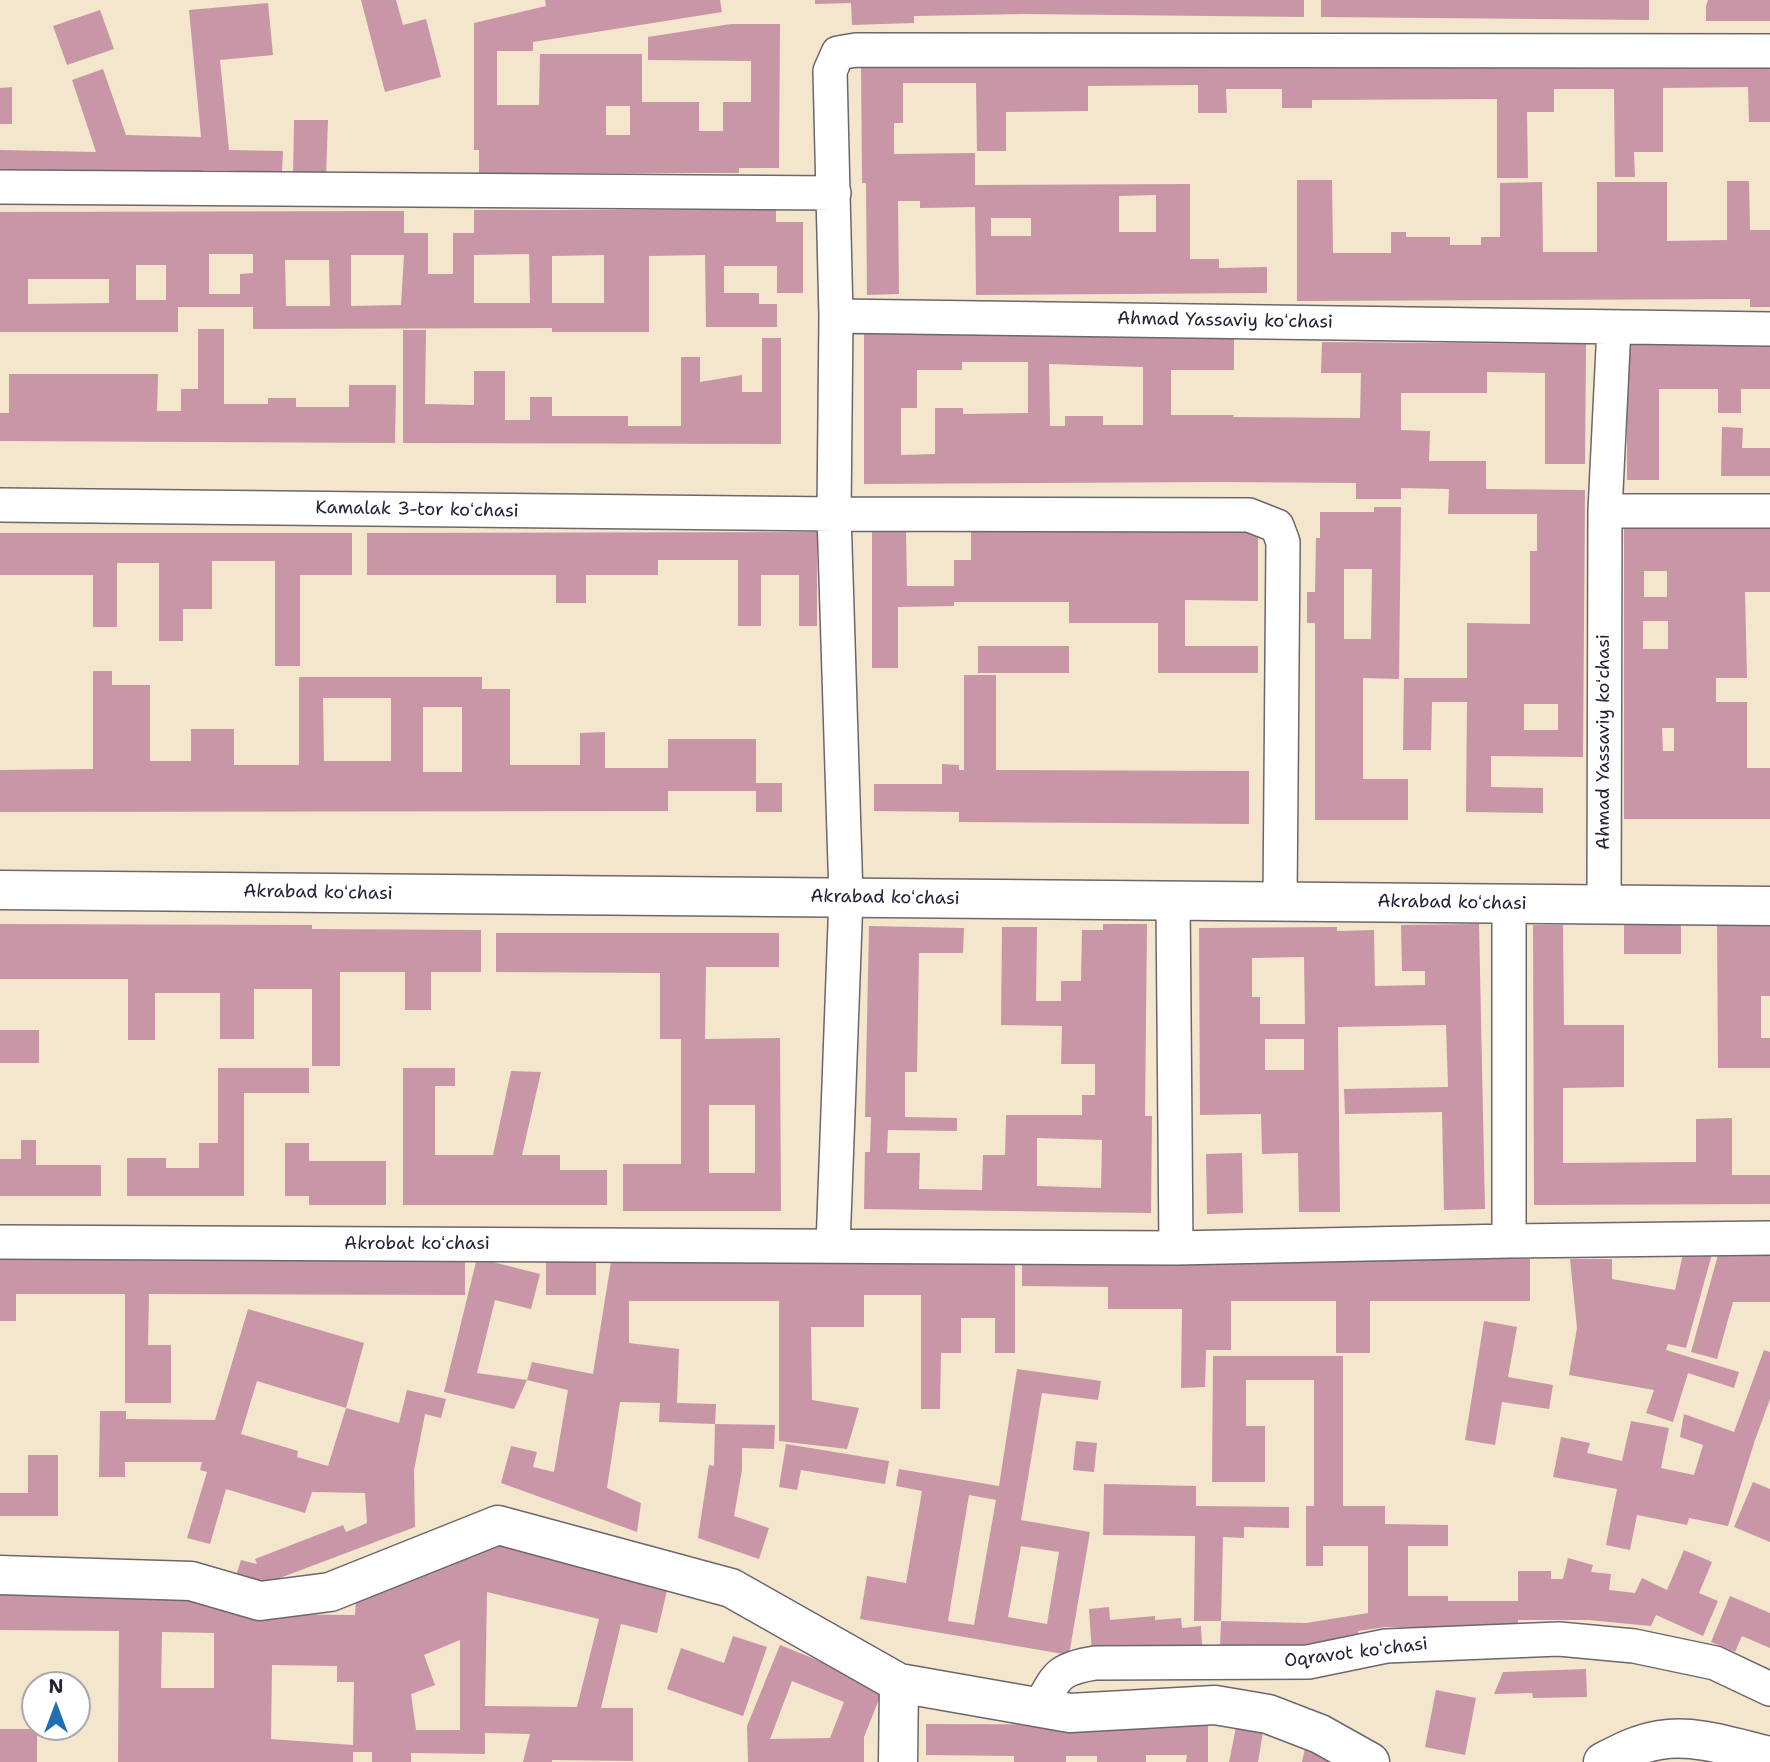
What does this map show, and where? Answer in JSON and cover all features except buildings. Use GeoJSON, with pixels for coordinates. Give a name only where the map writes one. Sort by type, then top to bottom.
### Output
{"type":"FeatureCollection","features":[{"type":"Feature","properties":{"kind":"street"},"geometry":{"type":"LineString","coordinates":[[833,1246],[846,897],[834,514],[836,316],[830,71],[838,53],[856,50],[1770,51]]}},
{"type":"Feature","properties":{"kind":"street"},"geometry":{"type":"LineString","coordinates":[[0,187],[834,193]]}},
{"type":"Feature","properties":{"kind":"street","name":"Ahmad Yassaviy koʻchasi"},"geometry":{"type":"LineString","coordinates":[[836,316],[1770,329]]}},
{"type":"Feature","properties":{"kind":"street","name":"Ahmad Yassaviy koʻchasi"},"geometry":{"type":"LineString","coordinates":[[1604,905],[1605,511],[1614,327]]}},
{"type":"Feature","properties":{"kind":"street","name":"Kamalak 3-tor koʻchasi"},"geometry":{"type":"LineString","coordinates":[[0,505],[1249,516],[1277,526],[1283,542],[1280,901]]}},
{"type":"Feature","properties":{"kind":"street"},"geometry":{"type":"LineString","coordinates":[[1605,511],[1770,511]]}},
{"type":"Feature","properties":{"kind":"street","name":"Akrabad koʻchasi"},"geometry":{"type":"LineString","coordinates":[[0,890],[1770,906]]}},
{"type":"Feature","properties":{"kind":"street"},"geometry":{"type":"LineString","coordinates":[[1173,900],[1176,1248]]}},
{"type":"Feature","properties":{"kind":"street"},"geometry":{"type":"LineString","coordinates":[[1509,904],[1510,1241]]}},
{"type":"Feature","properties":{"kind":"street","name":"Akrobat koʻchasi"},"geometry":{"type":"LineString","coordinates":[[0,1242],[1176,1248],[1770,1238]]}},
{"type":"Feature","properties":{"kind":"street"},"geometry":{"type":"LineString","coordinates":[[0,1575],[191,1581],[260,1601],[330,1592],[498,1525],[732,1588],[900,1683],[1070,1713],[1215,1705],[1268,1714],[1320,1734],[1370,1762]]}},
{"type":"Feature","properties":{"kind":"street","name":"Oqravot koʻchasi"},"geometry":{"type":"LineString","coordinates":[[1039,1708],[1063,1671],[1095,1662],[1308,1662],[1386,1646],[1559,1639],[1634,1646],[1715,1662],[1770,1689]]}},
{"type":"Feature","properties":{"kind":"street"},"geometry":{"type":"LineString","coordinates":[[898,1762],[900,1683]]}},
{"type":"Feature","properties":{"kind":"street"},"geometry":{"type":"LineString","coordinates":[[1603,1762],[1630,1748],[1661,1740],[1694,1739],[1770,1756]]}}]}
